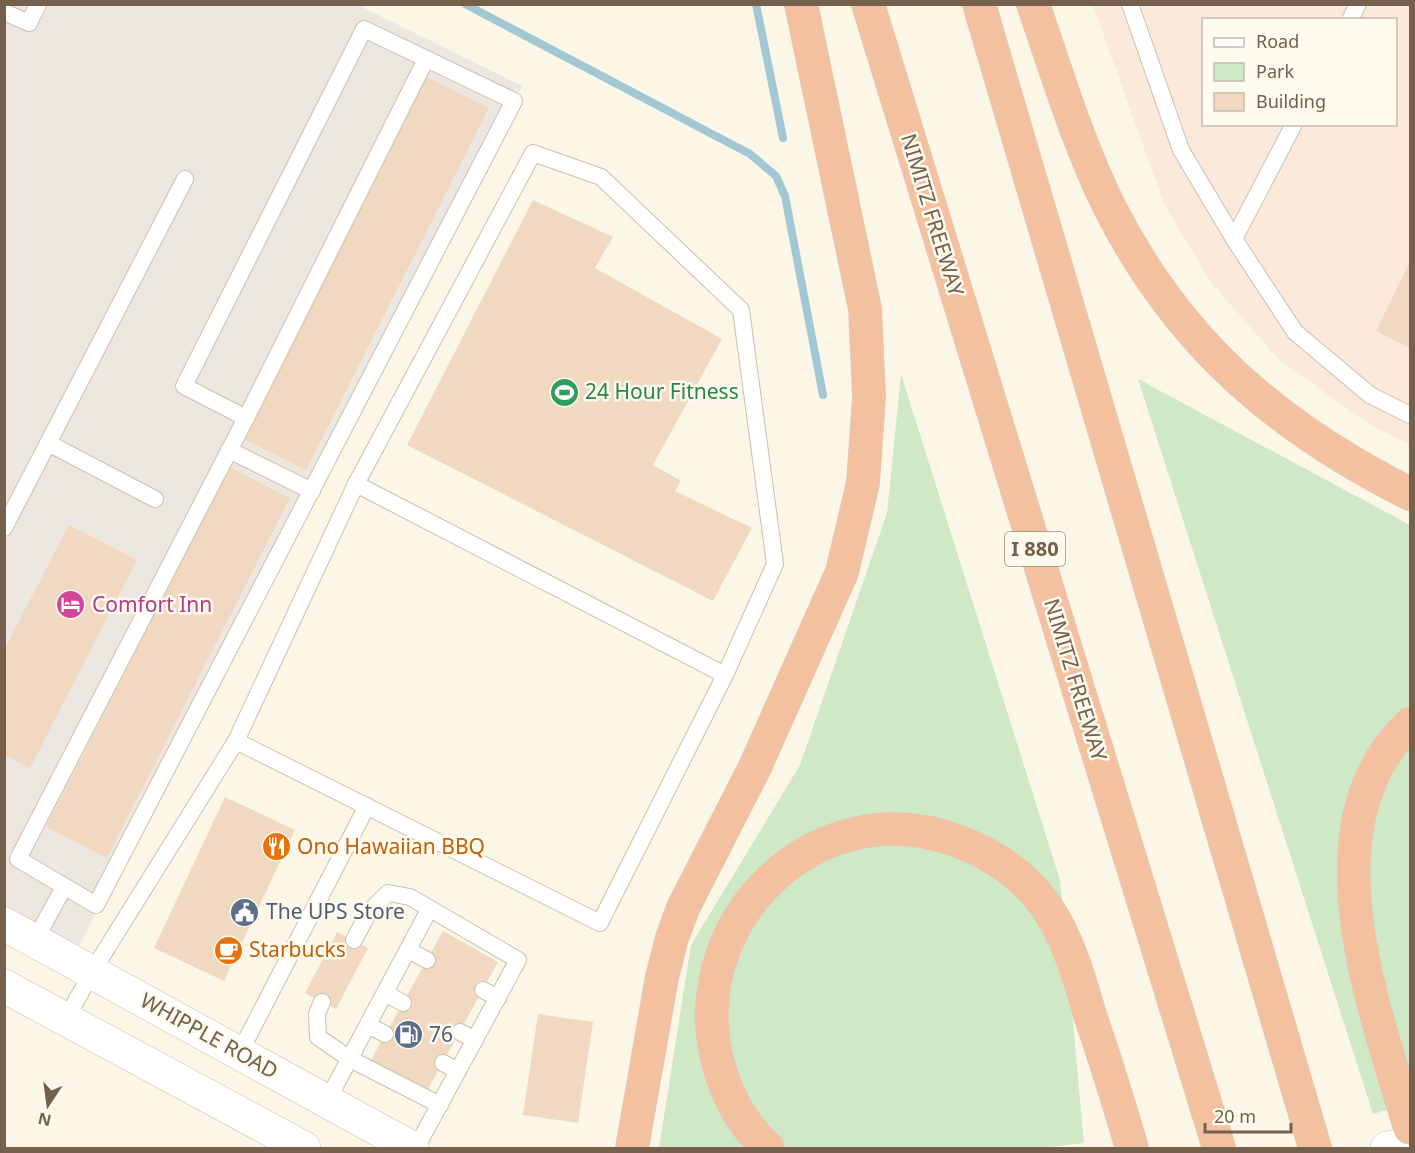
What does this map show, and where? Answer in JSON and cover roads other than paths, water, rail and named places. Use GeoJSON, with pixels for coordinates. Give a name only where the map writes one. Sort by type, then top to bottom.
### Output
{"type":"FeatureCollection","features":[{"type":"Feature","properties":{"kind":"highway"},"geometry":{"type":"LineString","coordinates":[[632,1149],[672,938],[683,908],[759,757],[843,572],[863,483],[869,397],[865,309],[801,4]]}},
{"type":"Feature","properties":{"kind":"highway","name":"NIMITZ FREEWAY"},"geometry":{"type":"LineString","coordinates":[[868,4],[1219,1149]]}},
{"type":"Feature","properties":{"kind":"highway"},"geometry":{"type":"LineString","coordinates":[[979,4],[1315,1149]]}},
{"type":"Feature","properties":{"kind":"highway"},"geometry":{"type":"LineString","coordinates":[[1033,4],[1088,158],[1135,254],[1162,295],[1197,339],[1239,381],[1286,420],[1332,452],[1410,494]]}},
{"type":"Feature","properties":{"kind":"highway"},"geometry":{"type":"LineString","coordinates":[[1410,724],[1381,762],[1365,798],[1355,834],[1352,868],[1361,946],[1410,1128]]}},
{"type":"Feature","properties":{"kind":"highway"},"geometry":{"type":"LineString","coordinates":[[768,1149],[741,1118],[726,1090],[717,1060],[711,1019],[711,997],[717,967],[729,936],[744,909],[764,884],[792,862],[820,846],[851,834],[883,829],[914,830],[954,839],[1004,864],[1029,885],[1050,913],[1066,941],[1132,1149]]}},
{"type":"Feature","properties":{"kind":"main road","name":"WHIPPLE ROAD"},"geometry":{"type":"LineString","coordinates":[[4,924],[414,1149]]}},
{"type":"Feature","properties":{"kind":"main road"},"geometry":{"type":"LineString","coordinates":[[4,986],[304,1149]]}},
{"type":"Feature","properties":{"kind":"main road"},"geometry":{"type":"LineString","coordinates":[[1386,1149],[1410,1144]]}},
{"type":"Feature","properties":{"kind":"lane"},"geometry":{"type":"LineString","coordinates":[[4,12],[29,23],[38,4]]}},
{"type":"Feature","properties":{"kind":"lane"},"geometry":{"type":"LineString","coordinates":[[1130,4],[1181,150],[1234,239],[1295,332],[1370,395],[1410,415]]}},
{"type":"Feature","properties":{"kind":"lane"},"geometry":{"type":"LineString","coordinates":[[1351,18],[1358,4]]}},
{"type":"Feature","properties":{"kind":"lane"},"geometry":{"type":"LineString","coordinates":[[246,418],[184,386],[364,29],[514,101],[96,905],[18,859],[246,418],[426,59]]}},
{"type":"Feature","properties":{"kind":"lane"},"geometry":{"type":"LineString","coordinates":[[1234,239],[1293,126]]}},
{"type":"Feature","properties":{"kind":"lane"},"geometry":{"type":"LineString","coordinates":[[65,1021],[92,972],[236,741],[356,484],[533,153],[601,177],[741,310],[775,564],[725,675],[600,923],[236,741]]}},
{"type":"Feature","properties":{"kind":"lane"},"geometry":{"type":"LineString","coordinates":[[4,528],[185,179]]}},
{"type":"Feature","properties":{"kind":"lane"},"geometry":{"type":"LineString","coordinates":[[48,443],[155,499]]}},
{"type":"Feature","properties":{"kind":"lane"},"geometry":{"type":"LineString","coordinates":[[229,450],[312,491]]}},
{"type":"Feature","properties":{"kind":"lane"},"geometry":{"type":"LineString","coordinates":[[356,484],[725,675]]}},
{"type":"Feature","properties":{"kind":"lane"},"geometry":{"type":"LineString","coordinates":[[240,1052],[367,806]]}},
{"type":"Feature","properties":{"kind":"lane"},"geometry":{"type":"LineString","coordinates":[[34,940],[64,887]]}},
{"type":"Feature","properties":{"kind":"lane"},"geometry":{"type":"LineString","coordinates":[[354,940],[369,912],[388,893],[410,897],[518,960],[490,994],[475,1040],[414,1149]]}},
{"type":"Feature","properties":{"kind":"lane"},"geometry":{"type":"LineString","coordinates":[[327,1101],[429,910]]}},
{"type":"Feature","properties":{"kind":"lane"},"geometry":{"type":"LineString","coordinates":[[408,950],[427,960]]}},
{"type":"Feature","properties":{"kind":"lane"},"geometry":{"type":"LineString","coordinates":[[385,993],[403,1003]]}},
{"type":"Feature","properties":{"kind":"lane"},"geometry":{"type":"LineString","coordinates":[[322,1002],[317,1014],[318,1037],[350,1059],[440,1105]]}},
{"type":"Feature","properties":{"kind":"lane"},"geometry":{"type":"LineString","coordinates":[[368,1025],[385,1034]]}},
{"type":"Feature","properties":{"kind":"lane"},"geometry":{"type":"LineString","coordinates":[[460,1032],[475,1040]]}},
{"type":"Feature","properties":{"kind":"lane"},"geometry":{"type":"LineString","coordinates":[[442,1063],[458,1071]]}},
{"type":"Feature","properties":{"kind":"waterway"},"geometry":{"type":"LineString","coordinates":[[465,4],[750,154],[776,176],[785,196],[823,395]]}},
{"type":"Feature","properties":{"kind":"waterway"},"geometry":{"type":"LineString","coordinates":[[756,4],[783,138]]}},
{"type":"Feature","properties":{"kind":"place","name":"24 Hour Fitness"},"geometry":{"type":"Point","coordinates":[564,392]}},
{"type":"Feature","properties":{"kind":"place","name":"Comfort Inn"},"geometry":{"type":"Point","coordinates":[71,605]}},
{"type":"Feature","properties":{"kind":"place","name":"Ono Hawaiian BBQ"},"geometry":{"type":"Point","coordinates":[276,847]}},
{"type":"Feature","properties":{"kind":"place","name":"The UPS Store"},"geometry":{"type":"Point","coordinates":[245,912]}},
{"type":"Feature","properties":{"kind":"place","name":"Starbucks"},"geometry":{"type":"Point","coordinates":[228,950]}},
{"type":"Feature","properties":{"kind":"place","name":"76"},"geometry":{"type":"Point","coordinates":[408,1035]}}]}
